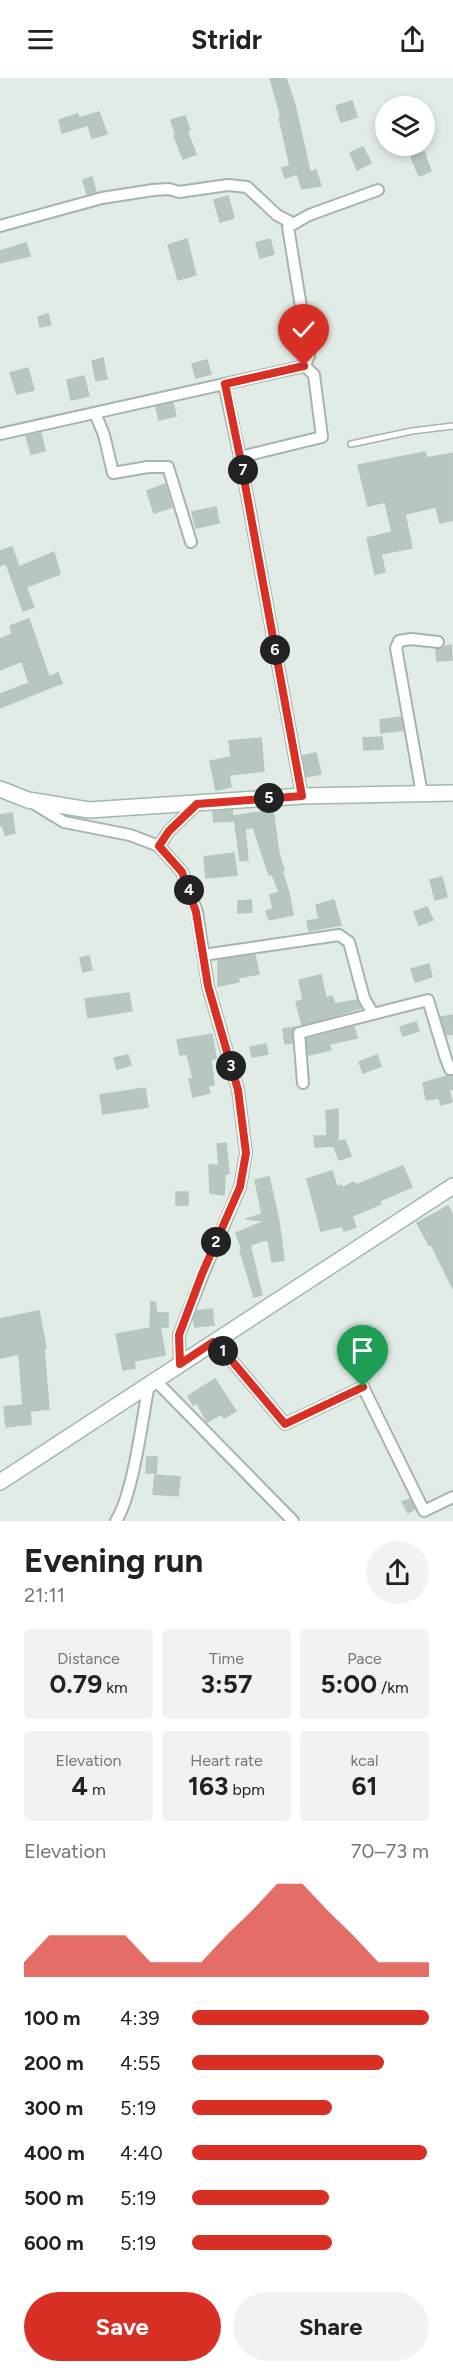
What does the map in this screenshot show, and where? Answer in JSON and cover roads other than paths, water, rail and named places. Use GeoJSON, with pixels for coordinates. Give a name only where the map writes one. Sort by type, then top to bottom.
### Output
{"type":"FeatureCollection","features":[{"type":"Feature","properties":{"kind":"main road"},"geometry":{"type":"LineString","coordinates":[[0,789],[28,800],[89,810],[302,796],[453,793]]}},
{"type":"Feature","properties":{"kind":"main road"},"geometry":{"type":"LineString","coordinates":[[0,1482],[453,1186]]}},
{"type":"Feature","properties":{"kind":"street"},"geometry":{"type":"LineString","coordinates":[[0,226],[102,198],[153,190],[169,189],[179,192],[228,184],[247,186],[277,215],[294,224]]}},
{"type":"Feature","properties":{"kind":"street"},"geometry":{"type":"LineString","coordinates":[[304,366],[309,356],[288,227],[309,215],[378,190]]}},
{"type":"Feature","properties":{"kind":"street"},"geometry":{"type":"LineString","coordinates":[[0,434],[304,366]]}},
{"type":"Feature","properties":{"kind":"street"},"geometry":{"type":"LineString","coordinates":[[240,457],[322,438],[314,375],[304,366]]}},
{"type":"Feature","properties":{"kind":"street"},"geometry":{"type":"LineString","coordinates":[[225,384],[302,796]]}},
{"type":"Feature","properties":{"kind":"street"},"geometry":{"type":"LineString","coordinates":[[95,412],[104,435],[113,473],[168,467],[191,542]]}},
{"type":"Feature","properties":{"kind":"street"},"geometry":{"type":"LineString","coordinates":[[422,794],[396,648],[399,641],[411,639],[438,642]]}},
{"type":"Feature","properties":{"kind":"street"},"geometry":{"type":"LineString","coordinates":[[28,800],[64,822],[130,835],[159,846],[182,872],[196,912],[208,986],[238,1090],[246,1153],[240,1187],[202,1274],[179,1335],[180,1364]]}},
{"type":"Feature","properties":{"kind":"street"},"geometry":{"type":"LineString","coordinates":[[159,846],[169,831],[197,804]]}},
{"type":"Feature","properties":{"kind":"street"},"geometry":{"type":"LineString","coordinates":[[203,955],[339,935],[349,942],[364,998],[373,1014]]}},
{"type":"Feature","properties":{"kind":"street"},"geometry":{"type":"LineString","coordinates":[[303,1083],[299,1033],[428,1000],[446,1059],[450,1069],[453,1069]]}},
{"type":"Feature","properties":{"kind":"street"},"geometry":{"type":"LineString","coordinates":[[213,1342],[222,1349],[285,1424],[363,1387],[424,1511],[453,1497]]}},
{"type":"Feature","properties":{"kind":"street"},"geometry":{"type":"LineString","coordinates":[[116,1521],[121,1513],[134,1466],[152,1382]]}},
{"type":"Feature","properties":{"kind":"street"},"geometry":{"type":"LineString","coordinates":[[152,1382],[293,1521]]}},
{"type":"Feature","properties":{"kind":"lane"},"geometry":{"type":"LineString","coordinates":[[351,444],[412,431],[453,426]]}}]}
